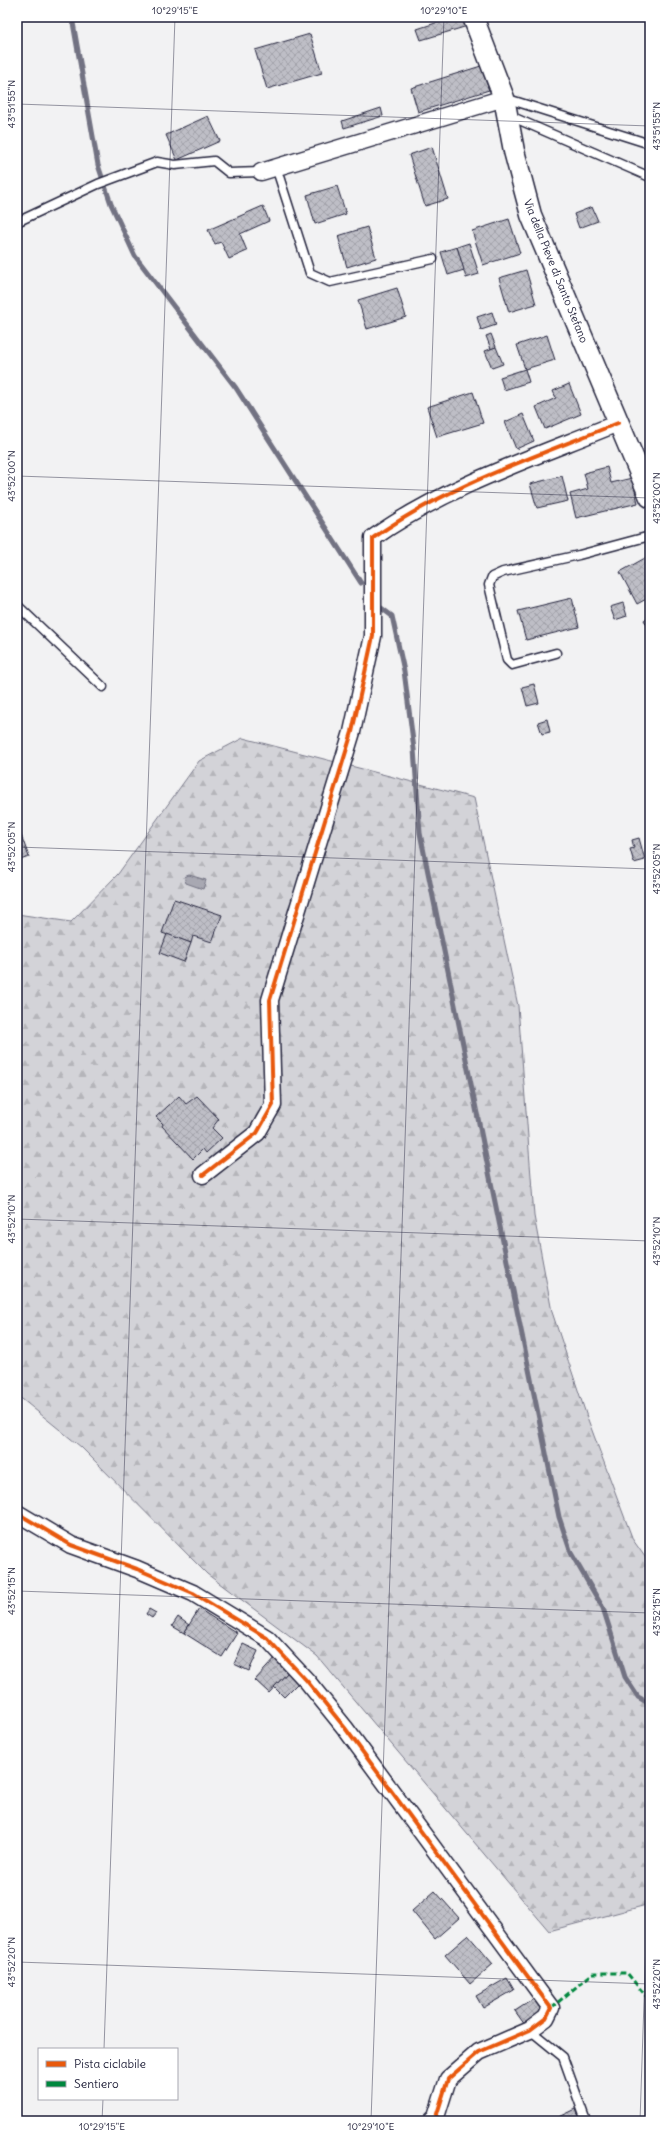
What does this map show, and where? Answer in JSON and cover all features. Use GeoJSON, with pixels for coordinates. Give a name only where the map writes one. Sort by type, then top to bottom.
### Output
{"type":"FeatureCollection","features":[{"type":"Feature","properties":{"kind":"street","name":"Via della Pieve di Santo Stefano"},"geometry":{"type":"LineString","coordinates":[[473,17],[506,106],[514,151],[531,215],[650,497]]}},
{"type":"Feature","properties":{"kind":"street"},"geometry":{"type":"LineString","coordinates":[[268,170],[506,106]]}},
{"type":"Feature","properties":{"kind":"street"},"geometry":{"type":"LineString","coordinates":[[203,1175],[257,1133],[273,1105],[270,1000],[352,732],[373,636],[373,538],[402,517],[479,480],[618,423]]}},
{"type":"Feature","properties":{"kind":"street"},"geometry":{"type":"LineString","coordinates":[[17,1513],[71,1546],[137,1569],[193,1593],[267,1638],[308,1681],[341,1723],[551,2008],[546,2018],[530,2030],[479,2052],[448,2079],[436,2117],[432,2121]]}},
{"type":"Feature","properties":{"kind":"lane"},"geometry":{"type":"LineString","coordinates":[[506,106],[650,144]]}},
{"type":"Feature","properties":{"kind":"lane"},"geometry":{"type":"LineString","coordinates":[[506,106],[650,177]]}},
{"type":"Feature","properties":{"kind":"lane"},"geometry":{"type":"LineString","coordinates":[[17,222],[98,184],[157,162],[175,165],[214,161],[230,174],[268,170],[310,273],[330,282],[433,259]]}},
{"type":"Feature","properties":{"kind":"lane"},"geometry":{"type":"LineString","coordinates":[[556,653],[512,665],[508,660],[489,585],[492,577],[503,572],[579,555],[650,536]]}},
{"type":"Feature","properties":{"kind":"lane"},"geometry":{"type":"LineString","coordinates":[[17,605],[103,687]]}},
{"type":"Feature","properties":{"kind":"lane"},"geometry":{"type":"LineString","coordinates":[[530,2030],[563,2057],[586,2121]]}},
{"type":"Feature","properties":{"kind":"green space"},"geometry":{"type":"Polygon","coordinates":[[[243,738],[474,798],[518,1006],[534,1216],[552,1312],[587,1417],[633,1540],[650,1564],[650,1904],[549,1931],[317,1656],[207,1574],[81,1447],[17,1395],[17,914],[71,922],[118,874],[199,761],[243,738]]]}},
{"type":"Feature","properties":{"kind":"water"},"geometry":{"type":"Polygon","coordinates":[[[189,875],[206,880],[203,889],[186,883],[184,877],[189,875]]]}},
{"type":"Feature","properties":{"kind":"building"},"geometry":{"type":"Polygon","coordinates":[[[454,17],[469,17],[471,25],[421,40],[417,29],[454,17]]]}},
{"type":"Feature","properties":{"kind":"building"},"geometry":{"type":"Polygon","coordinates":[[[310,34],[322,73],[267,89],[255,50],[310,34]]]}},
{"type":"Feature","properties":{"kind":"building"},"geometry":{"type":"Polygon","coordinates":[[[481,66],[489,90],[418,112],[411,88],[481,66]]]}},
{"type":"Feature","properties":{"kind":"building"},"geometry":{"type":"Polygon","coordinates":[[[381,108],[383,116],[344,128],[342,121],[381,108]]]}},
{"type":"Feature","properties":{"kind":"building"},"geometry":{"type":"Polygon","coordinates":[[[208,116],[220,141],[177,160],[166,135],[208,116]]]}},
{"type":"Feature","properties":{"kind":"building"},"geometry":{"type":"Polygon","coordinates":[[[432,147],[448,199],[425,206],[409,155],[432,147]]]}},
{"type":"Feature","properties":{"kind":"building"},"geometry":{"type":"Polygon","coordinates":[[[337,186],[346,214],[315,224],[307,195],[337,186]]]}},
{"type":"Feature","properties":{"kind":"building"},"geometry":{"type":"Polygon","coordinates":[[[263,206],[269,221],[240,234],[247,251],[229,259],[221,242],[215,244],[208,230],[263,206]]]}},
{"type":"Feature","properties":{"kind":"building"},"geometry":{"type":"Polygon","coordinates":[[[592,207],[598,221],[579,228],[574,214],[592,207]]]}},
{"type":"Feature","properties":{"kind":"building"},"geometry":{"type":"Polygon","coordinates":[[[509,219],[520,253],[483,265],[472,231],[509,219]]]}},
{"type":"Feature","properties":{"kind":"building"},"geometry":{"type":"Polygon","coordinates":[[[367,227],[376,258],[347,267],[338,236],[367,227]]]}},
{"type":"Feature","properties":{"kind":"building"},"geometry":{"type":"Polygon","coordinates":[[[469,243],[479,274],[466,278],[457,247],[469,243]]]}},
{"type":"Feature","properties":{"kind":"building"},"geometry":{"type":"Polygon","coordinates":[[[457,247],[464,270],[448,275],[441,252],[457,247]]]}},
{"type":"Feature","properties":{"kind":"building"},"geometry":{"type":"Polygon","coordinates":[[[526,270],[536,304],[509,312],[499,278],[526,270]]]}},
{"type":"Feature","properties":{"kind":"building"},"geometry":{"type":"Polygon","coordinates":[[[397,288],[406,317],[367,329],[358,300],[397,288]]]}},
{"type":"Feature","properties":{"kind":"building"},"geometry":{"type":"Polygon","coordinates":[[[492,312],[496,325],[481,330],[477,317],[492,312]]]}},
{"type":"Feature","properties":{"kind":"building"},"geometry":{"type":"Polygon","coordinates":[[[491,334],[496,347],[491,349],[486,336],[491,334]]]}},
{"type":"Feature","properties":{"kind":"building"},"geometry":{"type":"Polygon","coordinates":[[[547,335],[555,360],[525,369],[517,345],[547,335]]]}},
{"type":"Feature","properties":{"kind":"building"},"geometry":{"type":"Polygon","coordinates":[[[496,347],[503,364],[492,368],[485,351],[496,347]]]}},
{"type":"Feature","properties":{"kind":"building"},"geometry":{"type":"Polygon","coordinates":[[[525,369],[529,382],[504,390],[500,377],[525,369]]]}},
{"type":"Feature","properties":{"kind":"building"},"geometry":{"type":"Polygon","coordinates":[[[569,384],[581,414],[545,429],[536,407],[556,398],[553,391],[569,384]]]}},
{"type":"Feature","properties":{"kind":"building"},"geometry":{"type":"Polygon","coordinates":[[[473,392],[483,423],[437,437],[427,407],[473,392]]]}},
{"type":"Feature","properties":{"kind":"building"},"geometry":{"type":"Polygon","coordinates":[[[523,414],[534,441],[516,449],[505,422],[523,414]]]}},
{"type":"Feature","properties":{"kind":"building"},"geometry":{"type":"Polygon","coordinates":[[[607,467],[611,483],[632,478],[638,503],[576,518],[570,494],[588,489],[584,473],[607,467]]]}},
{"type":"Feature","properties":{"kind":"building"},"geometry":{"type":"Polygon","coordinates":[[[562,476],[568,501],[537,508],[530,484],[562,476]]]}},
{"type":"Feature","properties":{"kind":"building"},"geometry":{"type":"Polygon","coordinates":[[[645,558],[650,567],[650,597],[637,604],[620,572],[645,558]]]}},
{"type":"Feature","properties":{"kind":"building"},"geometry":{"type":"Polygon","coordinates":[[[572,598],[579,627],[526,640],[518,611],[572,598]]]}},
{"type":"Feature","properties":{"kind":"building"},"geometry":{"type":"Polygon","coordinates":[[[623,603],[627,616],[615,620],[610,607],[623,603]]]}},
{"type":"Feature","properties":{"kind":"building"},"geometry":{"type":"Polygon","coordinates":[[[650,616],[650,630],[644,620],[650,616]]]}},
{"type":"Feature","properties":{"kind":"building"},"geometry":{"type":"Polygon","coordinates":[[[534,684],[539,703],[527,706],[522,687],[534,684]]]}},
{"type":"Feature","properties":{"kind":"building"},"geometry":{"type":"Polygon","coordinates":[[[547,719],[550,732],[542,734],[538,722],[547,719]]]}},
{"type":"Feature","properties":{"kind":"building"},"geometry":{"type":"Polygon","coordinates":[[[17,824],[29,857],[17,861],[17,824]]]}},
{"type":"Feature","properties":{"kind":"building"},"geometry":{"type":"Polygon","coordinates":[[[639,838],[645,860],[634,863],[630,849],[634,848],[632,840],[639,838]]]}},
{"type":"Feature","properties":{"kind":"building"},"geometry":{"type":"Polygon","coordinates":[[[174,899],[222,915],[212,942],[193,936],[191,943],[162,933],[174,899]]]}},
{"type":"Feature","properties":{"kind":"building"},"geometry":{"type":"Polygon","coordinates":[[[167,934],[191,943],[184,962],[160,953],[167,934]]]}},
{"type":"Feature","properties":{"kind":"building"},"geometry":{"type":"Polygon","coordinates":[[[179,1096],[186,1104],[197,1096],[219,1119],[212,1128],[222,1138],[206,1153],[203,1149],[193,1159],[162,1126],[163,1124],[156,1117],[179,1096]]]}},
{"type":"Feature","properties":{"kind":"building"},"geometry":{"type":"Polygon","coordinates":[[[149,1609],[156,1613],[152,1618],[146,1614],[149,1609]]]}},
{"type":"Feature","properties":{"kind":"building"},"geometry":{"type":"Polygon","coordinates":[[[199,1609],[237,1633],[222,1657],[184,1633],[199,1609]]]}},
{"type":"Feature","properties":{"kind":"building"},"geometry":{"type":"Polygon","coordinates":[[[178,1617],[189,1625],[184,1633],[172,1626],[178,1617]]]}},
{"type":"Feature","properties":{"kind":"building"},"geometry":{"type":"Polygon","coordinates":[[[243,1644],[258,1651],[249,1671],[234,1664],[243,1644]]]}},
{"type":"Feature","properties":{"kind":"building"},"geometry":{"type":"Polygon","coordinates":[[[277,1656],[291,1669],[269,1693],[255,1680],[277,1656]]]}},
{"type":"Feature","properties":{"kind":"building"},"geometry":{"type":"Polygon","coordinates":[[[291,1669],[302,1679],[284,1697],[274,1687],[291,1669]]]}},
{"type":"Feature","properties":{"kind":"building"},"geometry":{"type":"Polygon","coordinates":[[[435,1891],[459,1918],[435,1939],[412,1911],[435,1891]]]}},
{"type":"Feature","properties":{"kind":"building"},"geometry":{"type":"Polygon","coordinates":[[[468,1935],[493,1964],[470,1984],[445,1955],[468,1935]]]}},
{"type":"Feature","properties":{"kind":"building"},"geometry":{"type":"Polygon","coordinates":[[[507,1978],[514,1990],[483,2008],[476,1996],[507,1978]]]}},
{"type":"Feature","properties":{"kind":"building"},"geometry":{"type":"Polygon","coordinates":[[[538,1996],[547,2009],[525,2025],[515,2011],[538,1996]]]}},
{"type":"Feature","properties":{"kind":"building"},"geometry":{"type":"Polygon","coordinates":[[[576,2109],[581,2121],[551,2121],[576,2109]]]}},
{"type":"Feature","properties":{"kind":"waterway"},"geometry":{"type":"LineString","coordinates":[[72,17],[98,165],[111,204],[135,256],[236,388],[361,583]]}},
{"type":"Feature","properties":{"kind":"waterway"},"geometry":{"type":"LineString","coordinates":[[380,607],[392,616],[404,671],[414,749],[420,833],[559,1517],[571,1553],[603,1608],[625,1677],[638,1697],[650,1704]]}},
{"type":"Feature","properties":{"kind":"marked path"},"geometry":{"type":"LineString","coordinates":[[551,2008],[593,1973],[627,1973],[650,2001]]}},
{"type":"Feature","properties":{"kind":"cycle path"},"geometry":{"type":"LineString","coordinates":[[203,1175],[257,1133],[273,1105],[270,1000],[352,732],[373,636],[373,538],[430,503],[461,488],[523,461],[618,423]]}},
{"type":"Feature","properties":{"kind":"cycle path"},"geometry":{"type":"LineString","coordinates":[[17,1513],[71,1545],[137,1569],[193,1593],[267,1638],[307,1681],[345,1728],[551,2008],[546,2018],[530,2030],[479,2052],[448,2079],[436,2117],[432,2121]]}}]}
